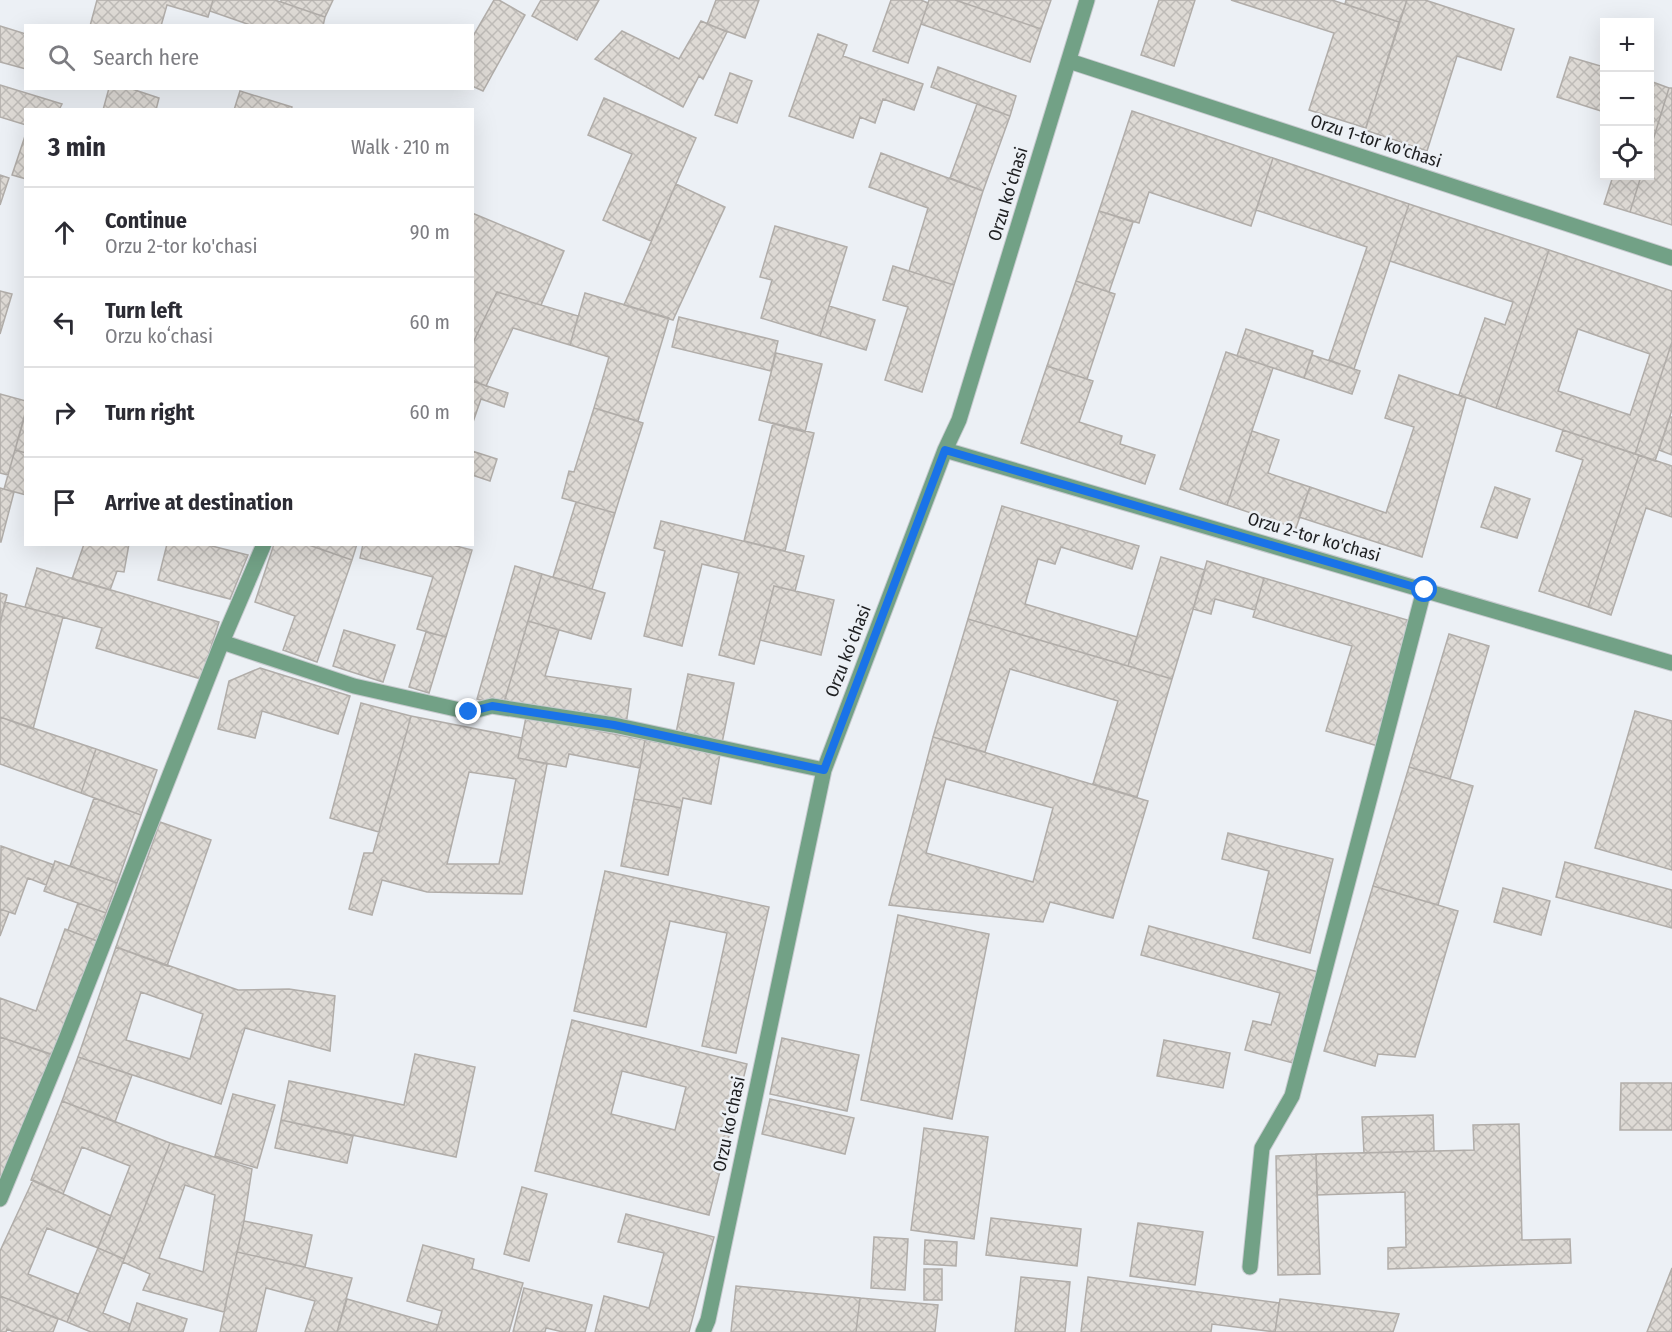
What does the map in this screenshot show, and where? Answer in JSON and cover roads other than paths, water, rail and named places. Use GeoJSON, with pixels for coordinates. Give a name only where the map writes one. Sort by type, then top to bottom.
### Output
{"type":"FeatureCollection","features":[{"type":"Feature","properties":{"kind":"street","name":"Orzu koʻchasi"},"geometry":{"type":"LineString","coordinates":[[703,1332],[708,1320],[824,770],[945,450],[959,420],[1087,0]]}},
{"type":"Feature","properties":{"kind":"street","name":"Orzu 1-tor ko'chasi"},"geometry":{"type":"LineString","coordinates":[[1069,61],[1672,258]]}},
{"type":"Feature","properties":{"kind":"street","name":"Orzu 2-tor ko'chasi"},"geometry":{"type":"LineString","coordinates":[[945,450],[1672,663]]}},
{"type":"Feature","properties":{"kind":"street"},"geometry":{"type":"LineString","coordinates":[[0,1199],[66,1039],[222,642],[263,546]]}},
{"type":"Feature","properties":{"kind":"street"},"geometry":{"type":"LineString","coordinates":[[1250,1267],[1262,1148],[1292,1096],[1425,590]]}},
{"type":"Feature","properties":{"kind":"street"},"geometry":{"type":"LineString","coordinates":[[222,642],[354,686],[469,712],[492,706],[614,725],[824,770]]}}]}
